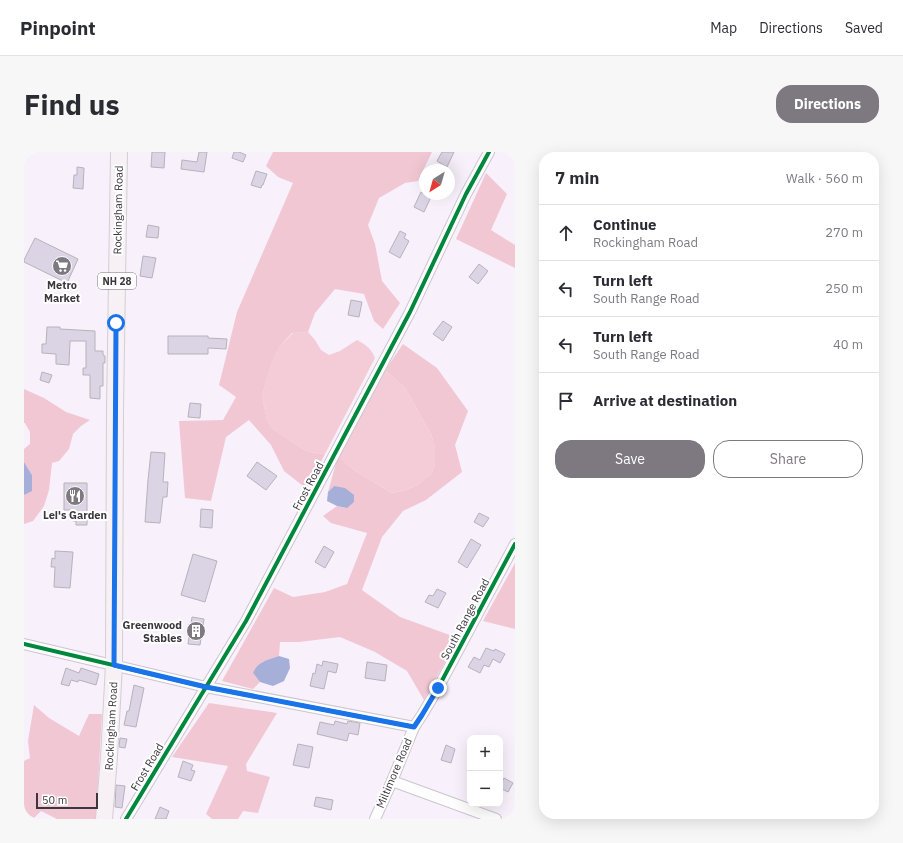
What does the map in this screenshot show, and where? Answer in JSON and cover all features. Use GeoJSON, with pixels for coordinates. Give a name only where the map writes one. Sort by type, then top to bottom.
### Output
{"type":"FeatureCollection","features":[{"type":"Feature","properties":{"kind":"main road","name":"Rockingham Road"},"geometry":{"type":"LineString","coordinates":[[104,819],[110,757],[114,665],[115,410],[119,152]]}},
{"type":"Feature","properties":{"kind":"street","name":"Frost Road"},"geometry":{"type":"LineString","coordinates":[[126,819],[246,622],[410,312],[466,194],[489,152]]}},
{"type":"Feature","properties":{"kind":"street","name":"South Range Road"},"geometry":{"type":"LineString","coordinates":[[414,727],[438,688],[515,544]]}},
{"type":"Feature","properties":{"kind":"street"},"geometry":{"type":"LineString","coordinates":[[24,644],[206,687],[414,727]]}},
{"type":"Feature","properties":{"kind":"street","name":"Miltimore Road"},"geometry":{"type":"LineString","coordinates":[[375,819],[414,727]]}},
{"type":"Feature","properties":{"kind":"street"},"geometry":{"type":"LineString","coordinates":[[392,781],[496,819]]}},
{"type":"Feature","properties":{"kind":"shaded area"},"geometry":{"type":"Polygon","coordinates":[[[273,152],[432,152],[426,164],[419,164],[418,181],[405,183],[379,198],[368,225],[375,244],[382,281],[400,303],[383,329],[374,321],[364,294],[335,289],[315,313],[308,332],[292,333],[280,346],[272,361],[262,396],[267,420],[272,428],[298,446],[309,452],[325,454],[307,489],[284,471],[271,445],[249,420],[226,437],[211,501],[185,498],[179,421],[223,420],[236,397],[219,385],[237,312],[293,183],[278,177],[266,166],[273,152]]]}},
{"type":"Feature","properties":{"kind":"shaded area"},"geometry":{"type":"Polygon","coordinates":[[[486,173],[507,194],[491,230],[515,245],[515,268],[456,239],[486,173]]]}},
{"type":"Feature","properties":{"kind":"shaded area"},"geometry":{"type":"Polygon","coordinates":[[[308,332],[321,350],[329,355],[340,351],[357,340],[368,347],[375,358],[325,454],[309,452],[272,428],[267,420],[262,396],[272,360],[280,346],[293,333],[308,332]]]}},
{"type":"Feature","properties":{"kind":"shaded area"},"geometry":{"type":"Polygon","coordinates":[[[403,344],[437,368],[468,411],[455,445],[462,472],[426,500],[403,511],[382,537],[362,590],[400,617],[458,638],[424,700],[407,671],[375,652],[340,637],[299,642],[280,642],[279,656],[262,662],[253,673],[260,682],[253,689],[222,681],[274,588],[293,597],[325,592],[347,584],[367,533],[331,523],[323,516],[337,506],[347,508],[334,486],[328,492],[338,456],[355,471],[392,493],[406,490],[417,485],[432,473],[435,463],[435,448],[431,434],[405,388],[385,370],[403,344]]]}},
{"type":"Feature","properties":{"kind":"shaded area"},"geometry":{"type":"Polygon","coordinates":[[[385,370],[405,388],[431,434],[435,448],[435,463],[432,473],[417,485],[406,490],[392,493],[355,471],[338,456],[385,370]]]}},
{"type":"Feature","properties":{"kind":"shaded area"},"geometry":{"type":"Polygon","coordinates":[[[24,389],[44,398],[66,412],[90,420],[73,434],[69,449],[59,461],[52,463],[49,490],[44,506],[33,521],[24,524],[24,495],[32,490],[32,475],[24,462],[24,449],[30,444],[30,432],[24,423],[24,389]]]}},
{"type":"Feature","properties":{"kind":"shaded area"},"geometry":{"type":"Polygon","coordinates":[[[515,563],[515,629],[483,621],[515,563]]]}},
{"type":"Feature","properties":{"kind":"shaded area"},"geometry":{"type":"Polygon","coordinates":[[[209,703],[277,713],[246,764],[247,771],[270,777],[258,813],[243,811],[238,819],[212,819],[206,814],[228,766],[172,757],[209,703]]]}},
{"type":"Feature","properties":{"kind":"shaded area"},"geometry":{"type":"Polygon","coordinates":[[[34,705],[49,718],[79,736],[89,714],[102,714],[96,819],[57,819],[41,811],[33,819],[24,819],[24,761],[30,758],[28,741],[34,705]]]}},
{"type":"Feature","properties":{"kind":"water"},"geometry":{"type":"Polygon","coordinates":[[[24,462],[32,475],[32,491],[24,495],[24,462]]]}},
{"type":"Feature","properties":{"kind":"water"},"geometry":{"type":"Polygon","coordinates":[[[334,486],[345,488],[354,495],[354,502],[347,508],[337,506],[327,501],[328,492],[334,486]]]}},
{"type":"Feature","properties":{"kind":"water"},"geometry":{"type":"Polygon","coordinates":[[[279,656],[289,659],[290,668],[284,681],[273,686],[260,682],[253,673],[255,669],[261,663],[279,656]]]}},
{"type":"Feature","properties":{"kind":"building"},"geometry":{"type":"Polygon","coordinates":[[[152,152],[165,152],[164,168],[151,167],[152,152]]]}},
{"type":"Feature","properties":{"kind":"building"},"geometry":{"type":"Polygon","coordinates":[[[199,152],[207,152],[204,172],[181,169],[182,160],[197,162],[199,152]]]}},
{"type":"Feature","properties":{"kind":"building"},"geometry":{"type":"Polygon","coordinates":[[[234,152],[239,152],[246,155],[243,162],[232,158],[234,152]]]}},
{"type":"Feature","properties":{"kind":"building"},"geometry":{"type":"Polygon","coordinates":[[[442,152],[454,152],[448,164],[442,164],[437,161],[442,152]]]}},
{"type":"Feature","properties":{"kind":"building"},"geometry":{"type":"Polygon","coordinates":[[[77,167],[84,168],[83,189],[73,188],[74,175],[77,175],[77,167]]]}},
{"type":"Feature","properties":{"kind":"building"},"geometry":{"type":"Polygon","coordinates":[[[256,171],[267,174],[261,188],[251,185],[256,171]]]}},
{"type":"Feature","properties":{"kind":"building"},"geometry":{"type":"Polygon","coordinates":[[[419,196],[419,200],[430,200],[424,212],[414,207],[419,196]]]}},
{"type":"Feature","properties":{"kind":"building"},"geometry":{"type":"Polygon","coordinates":[[[148,225],[159,227],[158,238],[146,237],[148,225]]]}},
{"type":"Feature","properties":{"kind":"building"},"geometry":{"type":"Polygon","coordinates":[[[400,231],[406,234],[404,238],[409,241],[400,258],[389,252],[400,231]]]}},
{"type":"Feature","properties":{"kind":"building"},"geometry":{"type":"Polygon","coordinates":[[[35,238],[78,259],[67,283],[24,262],[35,238]]]}},
{"type":"Feature","properties":{"kind":"building"},"geometry":{"type":"Polygon","coordinates":[[[143,256],[156,258],[152,278],[140,276],[143,256]]]}},
{"type":"Feature","properties":{"kind":"building"},"geometry":{"type":"Polygon","coordinates":[[[479,264],[488,271],[478,284],[469,277],[479,264]]]}},
{"type":"Feature","properties":{"kind":"building"},"geometry":{"type":"Polygon","coordinates":[[[351,300],[362,302],[359,317],[348,315],[351,300]]]}},
{"type":"Feature","properties":{"kind":"building"},"geometry":{"type":"Polygon","coordinates":[[[443,321],[452,327],[443,341],[433,334],[443,321]]]}},
{"type":"Feature","properties":{"kind":"building"},"geometry":{"type":"Polygon","coordinates":[[[47,327],[95,331],[95,351],[103,351],[103,355],[105,356],[105,363],[103,363],[103,386],[100,386],[100,399],[90,398],[90,375],[83,375],[83,368],[86,368],[86,341],[70,341],[69,365],[56,364],[56,354],[42,353],[42,344],[46,344],[47,327]]]}},
{"type":"Feature","properties":{"kind":"building"},"geometry":{"type":"Polygon","coordinates":[[[168,336],[208,336],[208,338],[227,339],[226,349],[208,348],[208,354],[168,354],[168,336]]]}},
{"type":"Feature","properties":{"kind":"building"},"geometry":{"type":"Polygon","coordinates":[[[42,372],[52,375],[49,383],[40,380],[42,372]]]}},
{"type":"Feature","properties":{"kind":"building"},"geometry":{"type":"Polygon","coordinates":[[[190,403],[201,404],[200,418],[188,417],[190,403]]]}},
{"type":"Feature","properties":{"kind":"building"},"geometry":{"type":"Polygon","coordinates":[[[151,452],[165,453],[163,482],[168,482],[167,497],[163,497],[160,523],[145,522],[151,452]]]}},
{"type":"Feature","properties":{"kind":"building"},"geometry":{"type":"Polygon","coordinates":[[[257,462],[277,476],[266,490],[247,476],[257,462]]]}},
{"type":"Feature","properties":{"kind":"building","name":"Lei's Garden"},"geometry":{"type":"Polygon","coordinates":[[[64,483],[87,483],[87,525],[76,525],[76,521],[73,521],[73,517],[70,517],[70,510],[64,510],[64,483]]]}},
{"type":"Feature","properties":{"kind":"building"},"geometry":{"type":"Polygon","coordinates":[[[201,509],[213,510],[212,528],[200,527],[201,509]]]}},
{"type":"Feature","properties":{"kind":"building"},"geometry":{"type":"Polygon","coordinates":[[[479,513],[489,518],[483,527],[474,522],[479,513]]]}},
{"type":"Feature","properties":{"kind":"building"},"geometry":{"type":"Polygon","coordinates":[[[471,539],[481,545],[467,568],[458,562],[471,539]]]}},
{"type":"Feature","properties":{"kind":"building"},"geometry":{"type":"Polygon","coordinates":[[[324,546],[334,552],[325,568],[315,562],[324,546]]]}},
{"type":"Feature","properties":{"kind":"building"},"geometry":{"type":"Polygon","coordinates":[[[55,551],[73,552],[70,588],[54,587],[55,567],[51,567],[52,558],[55,559],[55,551]]]}},
{"type":"Feature","properties":{"kind":"building"},"geometry":{"type":"Polygon","coordinates":[[[193,554],[217,561],[205,602],[181,595],[193,554]]]}},
{"type":"Feature","properties":{"kind":"building"},"geometry":{"type":"Polygon","coordinates":[[[437,589],[446,593],[438,608],[425,602],[429,595],[433,596],[437,589]]]}},
{"type":"Feature","properties":{"kind":"building","name":"Greenwood Stables"},"geometry":{"type":"Polygon","coordinates":[[[192,617],[204,619],[200,645],[188,644],[192,617]]]}},
{"type":"Feature","properties":{"kind":"building"},"geometry":{"type":"Polygon","coordinates":[[[486,648],[494,651],[495,649],[505,654],[500,663],[493,659],[489,667],[484,665],[480,673],[468,667],[474,657],[480,660],[486,648]]]}},
{"type":"Feature","properties":{"kind":"building"},"geometry":{"type":"Polygon","coordinates":[[[323,661],[338,664],[336,673],[328,671],[324,689],[310,686],[317,664],[322,666],[323,661]]]}},
{"type":"Feature","properties":{"kind":"building"},"geometry":{"type":"Polygon","coordinates":[[[367,662],[387,665],[385,681],[365,678],[367,662]]]}},
{"type":"Feature","properties":{"kind":"building"},"geometry":{"type":"Polygon","coordinates":[[[66,668],[79,673],[81,668],[99,674],[96,685],[79,680],[78,682],[71,680],[69,686],[61,684],[66,668]]]}},
{"type":"Feature","properties":{"kind":"building"},"geometry":{"type":"Polygon","coordinates":[[[134,685],[144,688],[136,727],[124,725],[127,711],[129,711],[134,685]]]}},
{"type":"Feature","properties":{"kind":"building"},"geometry":{"type":"Polygon","coordinates":[[[335,721],[347,724],[348,721],[360,723],[358,735],[349,733],[347,741],[317,734],[320,722],[334,725],[335,721]]]}},
{"type":"Feature","properties":{"kind":"building"},"geometry":{"type":"Polygon","coordinates":[[[120,738],[127,739],[125,748],[119,747],[120,738]]]}},
{"type":"Feature","properties":{"kind":"building"},"geometry":{"type":"Polygon","coordinates":[[[298,744],[313,747],[309,768],[293,765],[298,744]]]}},
{"type":"Feature","properties":{"kind":"building"},"geometry":{"type":"Polygon","coordinates":[[[446,745],[455,749],[451,763],[441,760],[446,745]]]}},
{"type":"Feature","properties":{"kind":"building"},"geometry":{"type":"Polygon","coordinates":[[[183,761],[193,765],[191,770],[195,771],[191,781],[178,777],[183,761]]]}},
{"type":"Feature","properties":{"kind":"building"},"geometry":{"type":"Polygon","coordinates":[[[504,778],[513,783],[508,792],[503,790],[504,778]]]}},
{"type":"Feature","properties":{"kind":"building"},"geometry":{"type":"Polygon","coordinates":[[[116,785],[125,786],[122,808],[115,807],[116,785]]]}},
{"type":"Feature","properties":{"kind":"building"},"geometry":{"type":"Polygon","coordinates":[[[316,797],[333,800],[331,810],[314,806],[316,797]]]}},
{"type":"Feature","properties":{"kind":"building"},"geometry":{"type":"Polygon","coordinates":[[[160,807],[169,811],[166,819],[155,819],[160,807]]]}},
{"type":"Feature","properties":{"kind":"cycle path"},"geometry":{"type":"LineString","coordinates":[[126,819],[246,621],[410,312],[466,194],[489,152]]}},
{"type":"Feature","properties":{"kind":"cycle path"},"geometry":{"type":"LineString","coordinates":[[24,644],[206,687],[414,727],[438,688],[515,544]]}},
{"type":"Feature","properties":{"kind":"place","name":"Metro Market"},"geometry":{"type":"Point","coordinates":[62,266]}},
{"type":"Feature","properties":{"kind":"place","name":"Lei's Garden"},"geometry":{"type":"Point","coordinates":[75,496]}},
{"type":"Feature","properties":{"kind":"place","name":"Greenwood Stables"},"geometry":{"type":"Point","coordinates":[196,631]}},
{"type":"Feature","properties":{"kind":"route"},"geometry":{"type":"LineString","coordinates":[[116,323],[114,665],[206,687],[414,727],[438,688]]}}]}
